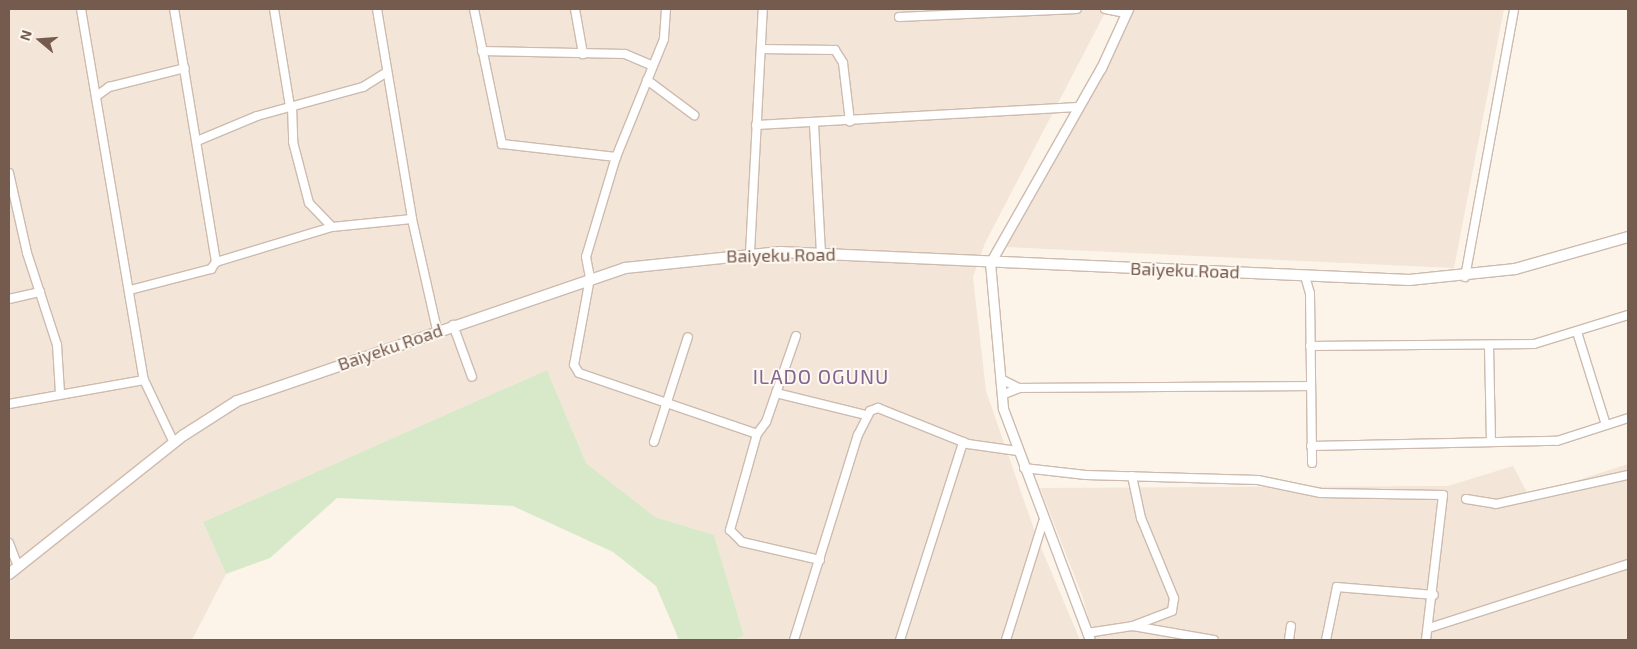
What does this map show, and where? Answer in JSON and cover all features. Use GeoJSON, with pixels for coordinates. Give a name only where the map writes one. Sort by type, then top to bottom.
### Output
{"type":"FeatureCollection","features":[{"type":"Feature","properties":{"kind":"main road","name":"Baiyeku Road"},"geometry":{"type":"LineString","coordinates":[[9,574],[174,443],[237,401],[437,330],[625,268],[750,253],[821,253],[990,263],[1409,280],[1465,277],[1515,270],[1628,237]]}},
{"type":"Feature","properties":{"kind":"street"},"geometry":{"type":"LineString","coordinates":[[81,9],[98,95],[144,380],[174,443]]}},
{"type":"Feature","properties":{"kind":"street"},"geometry":{"type":"LineString","coordinates":[[174,9],[197,136],[216,262]]}},
{"type":"Feature","properties":{"kind":"street"},"geometry":{"type":"LineString","coordinates":[[274,9],[291,106],[293,142],[309,204],[332,227]]}},
{"type":"Feature","properties":{"kind":"street"},"geometry":{"type":"LineString","coordinates":[[377,9],[412,219],[437,330]]}},
{"type":"Feature","properties":{"kind":"street"},"geometry":{"type":"LineString","coordinates":[[474,9],[497,132],[506,147],[616,157]]}},
{"type":"Feature","properties":{"kind":"street"},"geometry":{"type":"LineString","coordinates":[[575,9],[583,54]]}},
{"type":"Feature","properties":{"kind":"street"},"geometry":{"type":"LineString","coordinates":[[666,9],[666,33],[616,157],[586,257],[590,278],[576,370],[757,434]]}},
{"type":"Feature","properties":{"kind":"street"},"geometry":{"type":"LineString","coordinates":[[750,253],[763,9]]}},
{"type":"Feature","properties":{"kind":"street"},"geometry":{"type":"LineString","coordinates":[[899,17],[1078,9]]}},
{"type":"Feature","properties":{"kind":"street"},"geometry":{"type":"LineString","coordinates":[[1105,9],[1127,11],[1078,107],[990,263],[1002,395],[1024,468],[1089,637],[1133,626],[1172,612],[1174,598],[1141,518],[1132,476]]}},
{"type":"Feature","properties":{"kind":"street"},"geometry":{"type":"LineString","coordinates":[[1465,277],[1514,9]]}},
{"type":"Feature","properties":{"kind":"street"},"geometry":{"type":"LineString","coordinates":[[761,50],[835,50],[843,63],[850,122]]}},
{"type":"Feature","properties":{"kind":"street"},"geometry":{"type":"LineString","coordinates":[[482,52],[493,54],[625,54],[653,66]]}},
{"type":"Feature","properties":{"kind":"street"},"geometry":{"type":"LineString","coordinates":[[485,64],[493,54]]}},
{"type":"Feature","properties":{"kind":"street"},"geometry":{"type":"LineString","coordinates":[[98,95],[109,87],[185,68]]}},
{"type":"Feature","properties":{"kind":"street"},"geometry":{"type":"LineString","coordinates":[[197,136],[291,106],[378,82],[388,72]]}},
{"type":"Feature","properties":{"kind":"street"},"geometry":{"type":"LineString","coordinates":[[647,80],[694,115]]}},
{"type":"Feature","properties":{"kind":"street"},"geometry":{"type":"LineString","coordinates":[[378,82],[391,86]]}},
{"type":"Feature","properties":{"kind":"street"},"geometry":{"type":"LineString","coordinates":[[756,125],[850,122],[1078,107]]}},
{"type":"Feature","properties":{"kind":"street"},"geometry":{"type":"LineString","coordinates":[[814,124],[821,253]]}},
{"type":"Feature","properties":{"kind":"street"},"geometry":{"type":"LineString","coordinates":[[9,174],[11,201],[57,345],[60,393]]}},
{"type":"Feature","properties":{"kind":"street"},"geometry":{"type":"LineString","coordinates":[[130,290],[210,269],[216,262],[332,227],[412,219]]}},
{"type":"Feature","properties":{"kind":"street"},"geometry":{"type":"LineString","coordinates":[[1305,276],[1310,293],[1312,463]]}},
{"type":"Feature","properties":{"kind":"street"},"geometry":{"type":"LineString","coordinates":[[1310,293],[1316,276]]}},
{"type":"Feature","properties":{"kind":"street"},"geometry":{"type":"LineString","coordinates":[[9,299],[40,292]]}},
{"type":"Feature","properties":{"kind":"street"},"geometry":{"type":"LineString","coordinates":[[1310,346],[1489,346],[1534,344],[1628,316]]}},
{"type":"Feature","properties":{"kind":"street"},"geometry":{"type":"LineString","coordinates":[[453,325],[472,377]]}},
{"type":"Feature","properties":{"kind":"street"},"geometry":{"type":"LineString","coordinates":[[1577,332],[1606,425]]}},
{"type":"Feature","properties":{"kind":"street"},"geometry":{"type":"LineString","coordinates":[[796,336],[776,393],[757,434],[730,530],[742,542],[820,560]]}},
{"type":"Feature","properties":{"kind":"street"},"geometry":{"type":"LineString","coordinates":[[654,442],[688,337]]}},
{"type":"Feature","properties":{"kind":"street"},"geometry":{"type":"LineString","coordinates":[[1489,346],[1491,440]]}},
{"type":"Feature","properties":{"kind":"street"},"geometry":{"type":"LineString","coordinates":[[1001,379],[1019,388]]}},
{"type":"Feature","properties":{"kind":"street"},"geometry":{"type":"LineString","coordinates":[[9,404],[60,393],[144,380]]}},
{"type":"Feature","properties":{"kind":"street"},"geometry":{"type":"LineString","coordinates":[[1002,395],[1019,388],[1311,386]]}},
{"type":"Feature","properties":{"kind":"street"},"geometry":{"type":"LineString","coordinates":[[776,393],[866,415]]}},
{"type":"Feature","properties":{"kind":"street"},"geometry":{"type":"LineString","coordinates":[[794,640],[866,415],[878,408],[963,442],[1018,451]]}},
{"type":"Feature","properties":{"kind":"street"},"geometry":{"type":"LineString","coordinates":[[1311,446],[1491,440],[1557,441],[1628,418]]}},
{"type":"Feature","properties":{"kind":"street"},"geometry":{"type":"LineString","coordinates":[[900,640],[963,442]]}},
{"type":"Feature","properties":{"kind":"street"},"geometry":{"type":"LineString","coordinates":[[1024,468],[1132,476],[1258,480],[1321,493],[1443,495],[1434,595],[1426,640]]}},
{"type":"Feature","properties":{"kind":"street"},"geometry":{"type":"LineString","coordinates":[[1466,499],[1496,504],[1628,475]]}},
{"type":"Feature","properties":{"kind":"street"},"geometry":{"type":"LineString","coordinates":[[1006,640],[1044,522]]}},
{"type":"Feature","properties":{"kind":"street"},"geometry":{"type":"LineString","coordinates":[[9,543],[18,566]]}},
{"type":"Feature","properties":{"kind":"street"},"geometry":{"type":"LineString","coordinates":[[1429,628],[1628,564]]}},
{"type":"Feature","properties":{"kind":"street"},"geometry":{"type":"LineString","coordinates":[[1326,640],[1337,587],[1434,595]]}},
{"type":"Feature","properties":{"kind":"street"},"geometry":{"type":"LineString","coordinates":[[1133,626],[1214,640]]}},
{"type":"Feature","properties":{"kind":"street"},"geometry":{"type":"LineString","coordinates":[[1289,640],[1291,626]]}},
{"type":"Feature","properties":{"kind":"shaded area"},"geometry":{"type":"Polygon","coordinates":[[[9,9],[1107,9],[985,243],[973,277],[986,391],[1037,538],[1080,640],[734,640],[744,636],[714,535],[655,517],[586,463],[547,370],[203,522],[226,574],[192,640],[9,640],[9,9]]]}},
{"type":"Feature","properties":{"kind":"shaded area"},"geometry":{"type":"Polygon","coordinates":[[[1132,9],[1504,9],[1454,268],[1005,247],[1111,56],[1132,9]]]}},
{"type":"Feature","properties":{"kind":"shaded area"},"geometry":{"type":"Polygon","coordinates":[[[1628,464],[1628,640],[1094,640],[1082,595],[1040,488],[1448,486],[1513,466],[1529,496],[1628,464]]]}},
{"type":"Feature","properties":{"kind":"green space"},"geometry":{"type":"Polygon","coordinates":[[[547,370],[586,463],[655,517],[714,535],[744,636],[734,640],[679,640],[656,586],[613,552],[513,506],[337,498],[270,558],[226,574],[203,522],[547,370]]]}},
{"type":"Feature","properties":{"kind":"district","name":"ILADO OGUNU"},"geometry":{"type":"Point","coordinates":[821,376]}}]}
